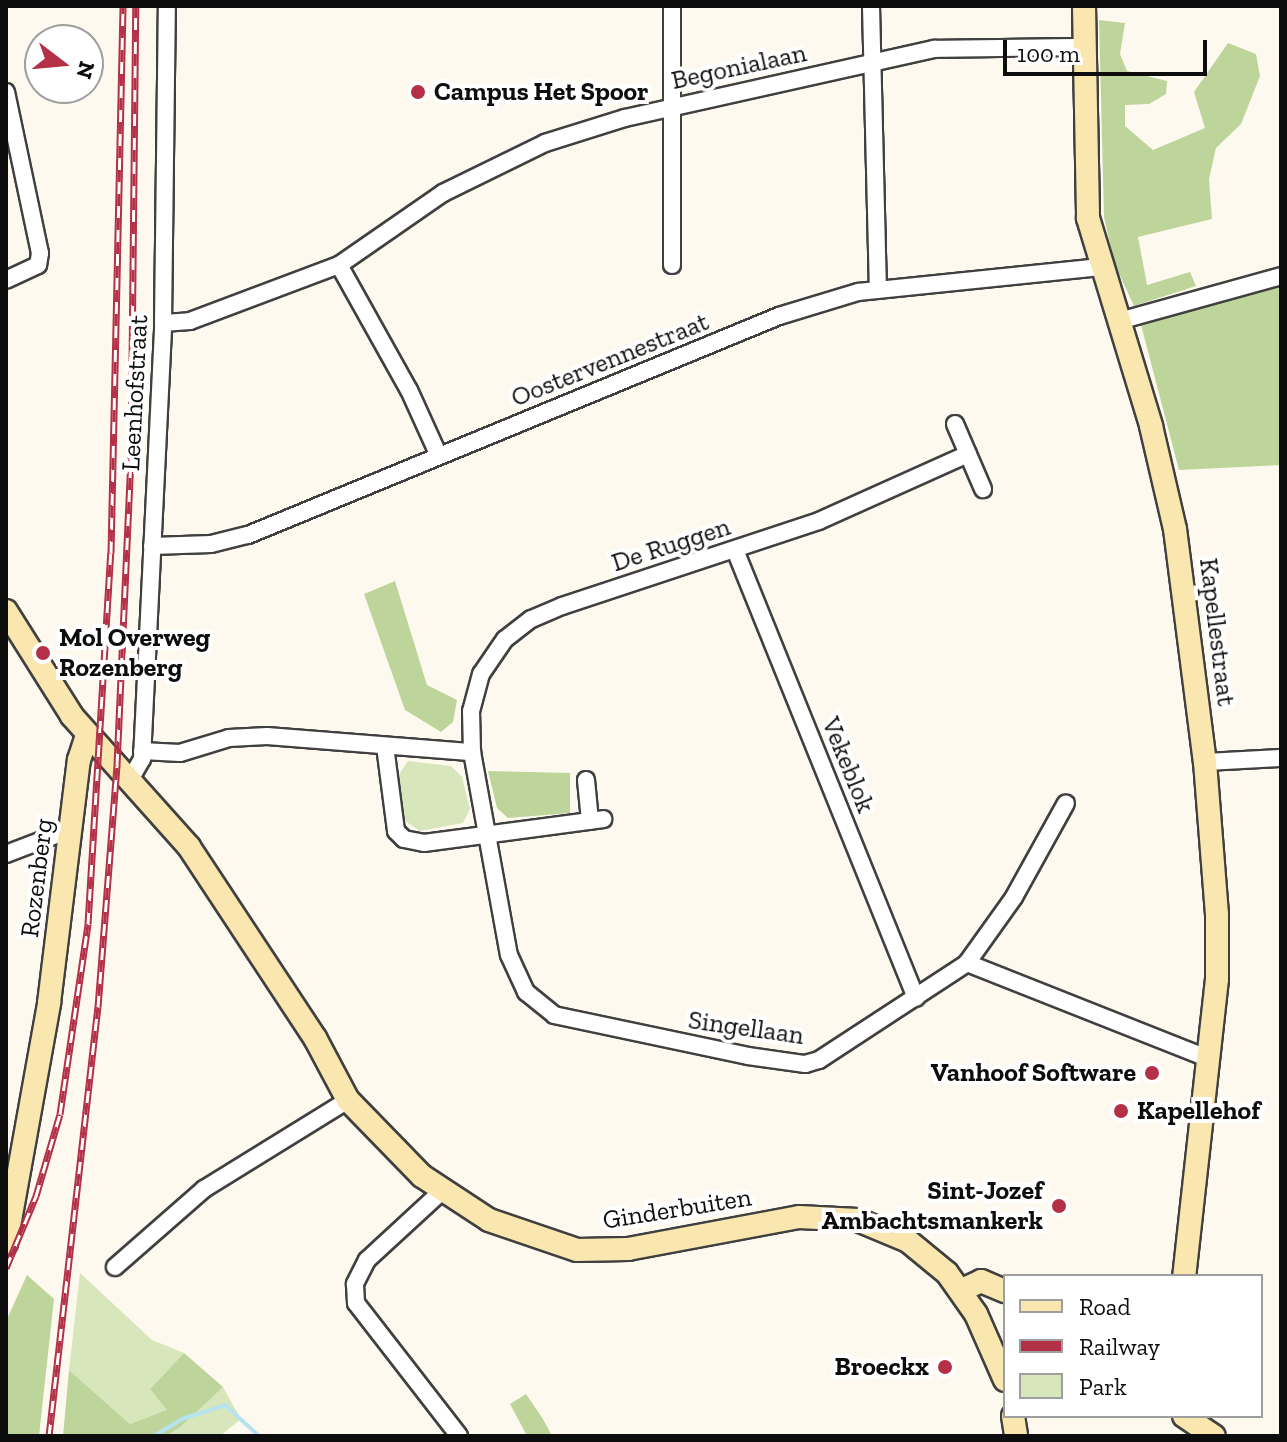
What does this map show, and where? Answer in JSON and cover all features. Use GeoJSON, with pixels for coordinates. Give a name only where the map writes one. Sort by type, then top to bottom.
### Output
{"type":"FeatureCollection","features":[{"type":"Feature","properties":{"kind":"street","name":"Leenhofstraat"},"geometry":{"type":"LineString","coordinates":[[131,778],[142,751],[163,323],[167,6]]}},
{"type":"Feature","properties":{"kind":"street"},"geometry":{"type":"LineString","coordinates":[[672,6],[676,106],[672,265]]}},
{"type":"Feature","properties":{"kind":"street"},"geometry":{"type":"LineString","coordinates":[[871,6],[878,289]]}},
{"type":"Feature","properties":{"kind":"street","name":"Kapellestraat"},"geometry":{"type":"LineString","coordinates":[[1084,6],[1088,218],[1151,426],[1175,529],[1205,762],[1218,947],[1209,1059],[1184,1274]]}},
{"type":"Feature","properties":{"kind":"street","name":"Begonialaan"},"geometry":{"type":"LineString","coordinates":[[163,323],[190,321],[339,265],[443,193],[514,157],[573,133],[676,106],[872,63],[962,47],[1085,47]]}},
{"type":"Feature","properties":{"kind":"street"},"geometry":{"type":"LineString","coordinates":[[6,92],[40,253],[38,265],[6,280]]}},
{"type":"Feature","properties":{"kind":"street"},"geometry":{"type":"LineString","coordinates":[[339,265],[439,456]]}},
{"type":"Feature","properties":{"kind":"street","name":"Oostervennestraat"},"geometry":{"type":"LineString","coordinates":[[152,546],[227,542],[779,316],[878,289],[1101,267]]}},
{"type":"Feature","properties":{"kind":"street"},"geometry":{"type":"LineString","coordinates":[[1119,321],[1281,276]]}},
{"type":"Feature","properties":{"kind":"street"},"geometry":{"type":"LineString","coordinates":[[955,424],[983,489]]}},
{"type":"Feature","properties":{"kind":"street","name":"De Ruggen"},"geometry":{"type":"LineString","coordinates":[[488,832],[472,752],[471,711],[481,674],[505,639],[531,619],[819,521],[968,454]]}},
{"type":"Feature","properties":{"kind":"street","name":"Vekeblok"},"geometry":{"type":"LineString","coordinates":[[735,550],[916,998]]}},
{"type":"Feature","properties":{"kind":"street"},"geometry":{"type":"LineString","coordinates":[[6,611],[87,735]]}},
{"type":"Feature","properties":{"kind":"street","name":"Ginderbuiten"},"geometry":{"type":"LineString","coordinates":[[87,735],[173,825],[241,921],[348,1100],[391,1149],[442,1191],[502,1226],[577,1250],[628,1249],[799,1217],[858,1220],[908,1241],[962,1290],[1003,1376]]}},
{"type":"Feature","properties":{"kind":"street","name":"Rozenberg"},"geometry":{"type":"LineString","coordinates":[[6,1243],[49,1003],[71,829],[87,735]]}},
{"type":"Feature","properties":{"kind":"street"},"geometry":{"type":"LineString","coordinates":[[142,751],[180,753],[229,738],[267,736],[472,752]]}},
{"type":"Feature","properties":{"kind":"street"},"geometry":{"type":"LineString","coordinates":[[385,746],[396,831],[404,839],[424,843],[488,832],[597,820],[586,780]]}},
{"type":"Feature","properties":{"kind":"street"},"geometry":{"type":"LineString","coordinates":[[1205,762],[1281,758]]}},
{"type":"Feature","properties":{"kind":"street","name":"Singellaan"},"geometry":{"type":"LineString","coordinates":[[488,832],[515,977],[554,1015],[805,1064],[841,1051],[967,963],[1014,897],[1066,803]]}},
{"type":"Feature","properties":{"kind":"street"},"geometry":{"type":"LineString","coordinates":[[6,854],[71,829]]}},
{"type":"Feature","properties":{"kind":"street"},"geometry":{"type":"LineString","coordinates":[[967,963],[1209,1059]]}},
{"type":"Feature","properties":{"kind":"street"},"geometry":{"type":"LineString","coordinates":[[115,1267],[204,1189],[348,1100]]}},
{"type":"Feature","properties":{"kind":"street"},"geometry":{"type":"LineString","coordinates":[[442,1191],[367,1260],[355,1284],[356,1303],[459,1436]]}},
{"type":"Feature","properties":{"kind":"street"},"geometry":{"type":"LineString","coordinates":[[962,1290],[981,1281],[1003,1290]]}},
{"type":"Feature","properties":{"kind":"street"},"geometry":{"type":"LineString","coordinates":[[1187,1418],[1214,1436]]}},
{"type":"Feature","properties":{"kind":"green space"},"geometry":{"type":"Polygon","coordinates":[[[1099,20],[1125,23],[1120,54],[1127,71],[1167,81],[1166,94],[1149,104],[1125,105],[1125,126],[1153,150],[1205,128],[1194,92],[1228,43],[1256,54],[1260,76],[1241,124],[1216,148],[1209,179],[1212,219],[1138,237],[1147,285],[1190,272],[1196,286],[1134,306],[1115,265],[1104,217],[1099,20]]]}},
{"type":"Feature","properties":{"kind":"green space"},"geometry":{"type":"Polygon","coordinates":[[[1281,285],[1281,465],[1179,470],[1141,325],[1281,285]]]}},
{"type":"Feature","properties":{"kind":"green space"},"geometry":{"type":"Polygon","coordinates":[[[395,581],[427,685],[457,700],[453,722],[441,732],[405,710],[364,594],[395,581]]]}},
{"type":"Feature","properties":{"kind":"green space"},"geometry":{"type":"Polygon","coordinates":[[[408,761],[451,766],[462,777],[470,809],[463,823],[420,831],[405,821],[398,776],[408,761]]]}},
{"type":"Feature","properties":{"kind":"green space"},"geometry":{"type":"Polygon","coordinates":[[[488,771],[570,773],[570,813],[508,818],[497,808],[488,771]]]}},
{"type":"Feature","properties":{"kind":"green space"},"geometry":{"type":"Polygon","coordinates":[[[80,1273],[152,1340],[184,1353],[150,1389],[168,1410],[130,1424],[69,1370],[80,1273]]]}},
{"type":"Feature","properties":{"kind":"green space"},"geometry":{"type":"Polygon","coordinates":[[[27,1275],[54,1299],[39,1436],[6,1436],[6,1321],[27,1275]]]}},
{"type":"Feature","properties":{"kind":"green space"},"geometry":{"type":"Polygon","coordinates":[[[184,1353],[223,1387],[180,1427],[166,1436],[63,1436],[69,1370],[130,1424],[167,1410],[150,1389],[184,1353]]]}},
{"type":"Feature","properties":{"kind":"green space"},"geometry":{"type":"Polygon","coordinates":[[[223,1387],[241,1419],[220,1436],[166,1436],[223,1387]]]}},
{"type":"Feature","properties":{"kind":"green space"},"geometry":{"type":"Polygon","coordinates":[[[526,1394],[552,1436],[527,1436],[510,1404],[526,1394]]]}},
{"type":"Feature","properties":{"kind":"waterway"},"geometry":{"type":"LineString","coordinates":[[154,1436],[182,1419],[225,1405],[259,1436]]}},
{"type":"Feature","properties":{"kind":"railway"},"geometry":{"type":"LineString","coordinates":[[6,1268],[36,1196],[60,1114],[88,924],[111,553],[123,6]]}},
{"type":"Feature","properties":{"kind":"railway"},"geometry":{"type":"LineString","coordinates":[[49,1436],[98,1007],[117,765],[131,461],[136,6]]}},
{"type":"Feature","properties":{"kind":"place","name":"Campus Het Spoor"},"geometry":{"type":"Point","coordinates":[418,92]}},
{"type":"Feature","properties":{"kind":"place","name":"Mol Overweg Rozenberg"},"geometry":{"type":"Point","coordinates":[43,653]}},
{"type":"Feature","properties":{"kind":"place","name":"Vanhoof Software"},"geometry":{"type":"Point","coordinates":[1152,1073]}},
{"type":"Feature","properties":{"kind":"place","name":"Kapellehof"},"geometry":{"type":"Point","coordinates":[1121,1111]}},
{"type":"Feature","properties":{"kind":"place","name":"Sint-Jozef Ambachtsmankerk"},"geometry":{"type":"Point","coordinates":[1059,1206]}},
{"type":"Feature","properties":{"kind":"place","name":"Broeckx"},"geometry":{"type":"Point","coordinates":[945,1367]}}]}
